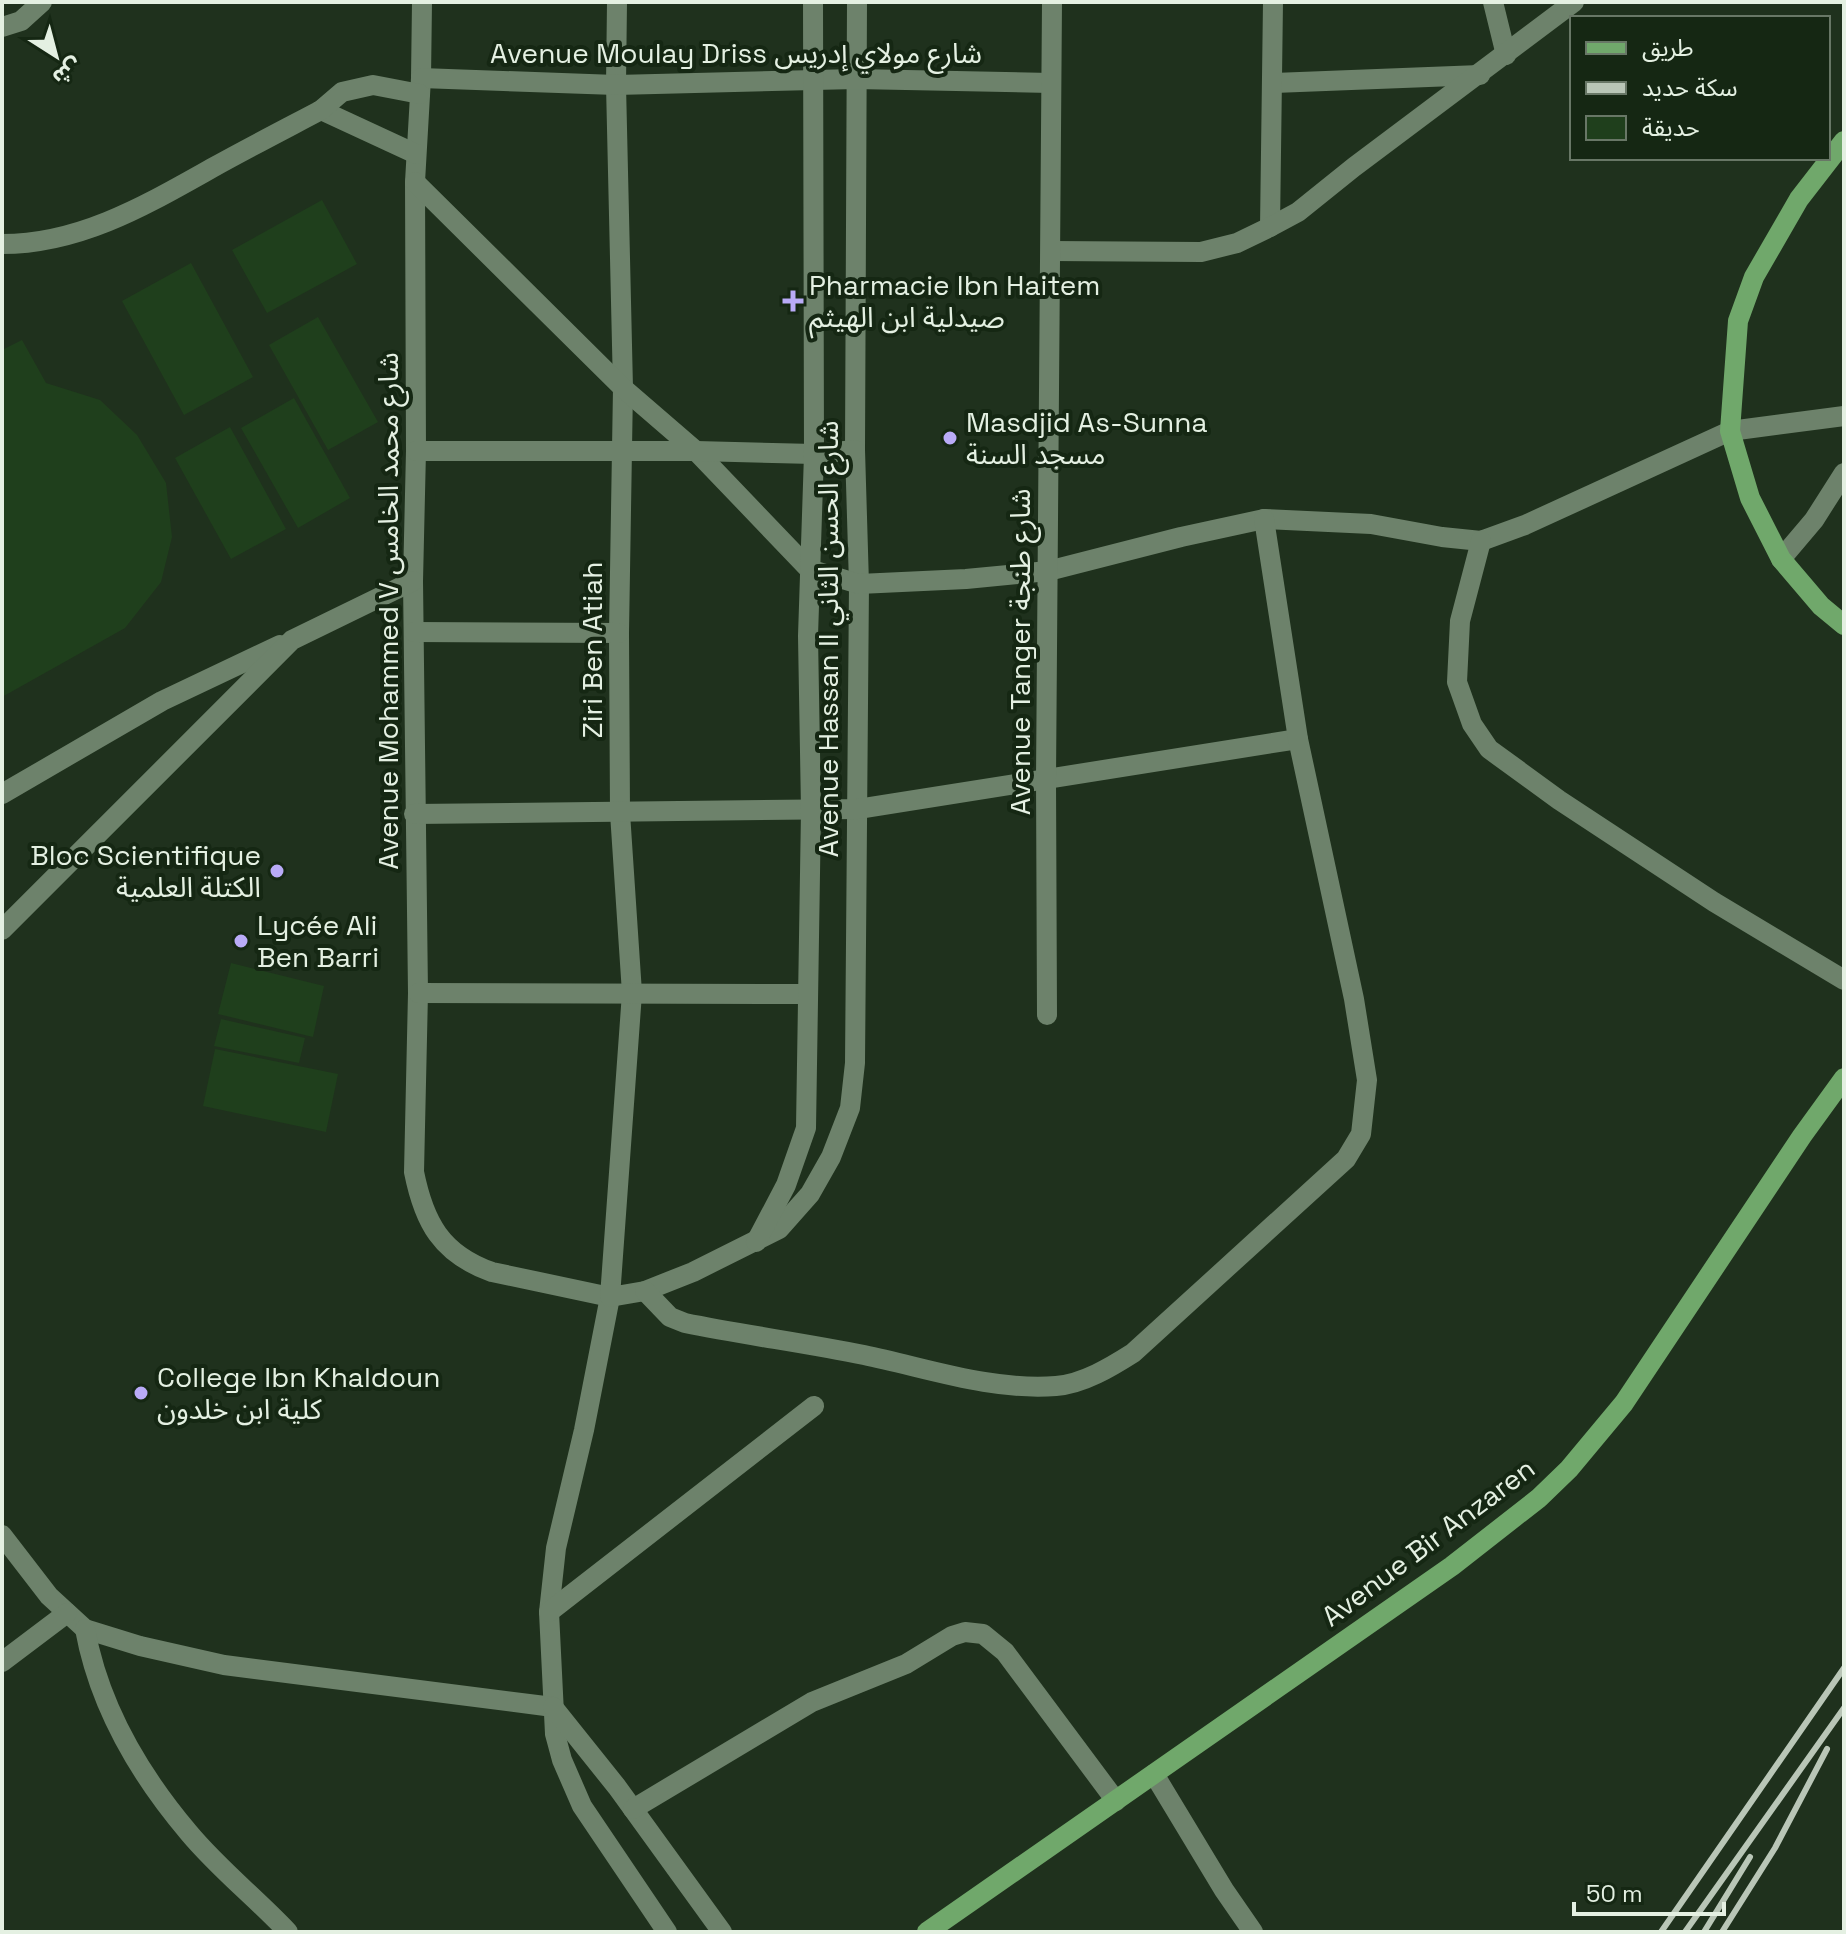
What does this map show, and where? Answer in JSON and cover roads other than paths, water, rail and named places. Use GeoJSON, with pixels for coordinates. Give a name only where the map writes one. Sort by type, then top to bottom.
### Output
{"type":"FeatureCollection","features":[{"type":"Feature","properties":{"kind":"main road"},"geometry":{"type":"LineString","coordinates":[[1830,159],[1844,141]]}},
{"type":"Feature","properties":{"kind":"main road"},"geometry":{"type":"LineString","coordinates":[[1829,160],[1799,199],[1754,277],[1738,321],[1730,431],[1750,498],[1781,559],[1821,606],[1843,622]]}},
{"type":"Feature","properties":{"kind":"main road","name":"Avenue Bir Anzaren"},"geometry":{"type":"LineString","coordinates":[[927,1932],[1452,1566],[1539,1498],[1569,1469],[1624,1403],[1844,1078]]}},
{"type":"Feature","properties":{"kind":"street"},"geometry":{"type":"LineString","coordinates":[[2,27],[21,21],[42,2]]}},
{"type":"Feature","properties":{"kind":"street","name":"Avenue Mohammed V شارع محمد الخامس"},"geometry":{"type":"LineString","coordinates":[[422,2],[415,182],[413,581],[418,993],[414,1172],[420,1200],[437,1235],[450,1250],[474,1266],[610,1297]]}},
{"type":"Feature","properties":{"kind":"street","name":"Ziri Ben Atiah"},"geometry":{"type":"LineString","coordinates":[[610,1297],[632,993],[620,813],[623,388],[617,2]]}},
{"type":"Feature","properties":{"kind":"street","name":"Avenue Hassan II شارع الحسن الثاني"},"geometry":{"type":"LineString","coordinates":[[756,1242],[786,1185],[806,1128],[811,810],[809,569],[814,454],[813,2]]}},
{"type":"Feature","properties":{"kind":"street","name":"Avenue Hassan II شارع الحسن الثاني"},"geometry":{"type":"LineString","coordinates":[[610,1297],[645,1291],[693,1272],[779,1229],[810,1194],[831,1157],[850,1108],[855,1063],[858,809],[859,584],[855,450],[857,2]]}},
{"type":"Feature","properties":{"kind":"street","name":"Avenue Tanger شارع طنجة"},"geometry":{"type":"LineString","coordinates":[[1047,1015],[1052,2]]}},
{"type":"Feature","properties":{"kind":"street"},"geometry":{"type":"LineString","coordinates":[[1270,227],[1273,2]]}},
{"type":"Feature","properties":{"kind":"street"},"geometry":{"type":"LineString","coordinates":[[1493,2],[1506,55]]}},
{"type":"Feature","properties":{"kind":"street"},"geometry":{"type":"LineString","coordinates":[[1051,251],[1201,252],[1237,243],[1298,212],[1574,2]]}},
{"type":"Feature","properties":{"kind":"street"},"geometry":{"type":"LineString","coordinates":[[1274,83],[1480,75]]}},
{"type":"Feature","properties":{"kind":"street","name":"Avenue Moulay Driss شارع مولاي إدريس"},"geometry":{"type":"LineString","coordinates":[[2,244],[48,241],[82,232],[140,208],[321,110],[342,92],[373,85],[616,85],[856,79],[1051,83]]}},
{"type":"Feature","properties":{"kind":"street"},"geometry":{"type":"LineString","coordinates":[[321,110],[416,154]]}},
{"type":"Feature","properties":{"kind":"street"},"geometry":{"type":"LineString","coordinates":[[415,182],[623,388],[696,451],[809,569],[859,584],[1048,571],[1264,519],[1371,524],[1481,541],[1525,525],[1730,431],[1844,416]]}},
{"type":"Feature","properties":{"kind":"street"},"geometry":{"type":"LineString","coordinates":[[416,451],[814,454],[855,450]]}},
{"type":"Feature","properties":{"kind":"street"},"geometry":{"type":"LineString","coordinates":[[1781,559],[1814,520],[1844,473]]}},
{"type":"Feature","properties":{"kind":"street"},"geometry":{"type":"LineString","coordinates":[[645,1291],[670,1317],[685,1323],[864,1355],[984,1382],[1018,1387],[1060,1386],[1111,1368],[1133,1353],[1346,1159],[1361,1134],[1367,1080],[1354,999],[1298,739],[1264,519]]}},
{"type":"Feature","properties":{"kind":"street"},"geometry":{"type":"LineString","coordinates":[[1481,541],[1460,621],[1457,682],[1472,724],[1489,749],[1559,800],[1701,894],[1844,980]]}},
{"type":"Feature","properties":{"kind":"street"},"geometry":{"type":"LineString","coordinates":[[2,794],[162,701],[413,581]]}},
{"type":"Feature","properties":{"kind":"street"},"geometry":{"type":"LineString","coordinates":[[414,632],[619,633]]}},
{"type":"Feature","properties":{"kind":"street"},"geometry":{"type":"LineString","coordinates":[[2,930],[292,640]]}},
{"type":"Feature","properties":{"kind":"street"},"geometry":{"type":"LineString","coordinates":[[414,814],[858,809],[1298,739]]}},
{"type":"Feature","properties":{"kind":"street"},"geometry":{"type":"LineString","coordinates":[[418,993],[806,994]]}},
{"type":"Feature","properties":{"kind":"street"},"geometry":{"type":"LineString","coordinates":[[610,1297],[584,1430],[556,1548],[549,1612],[553,1707],[558,1747],[582,1806],[667,1932]]}},
{"type":"Feature","properties":{"kind":"street"},"geometry":{"type":"LineString","coordinates":[[549,1612],[814,1406]]}},
{"type":"Feature","properties":{"kind":"street"},"geometry":{"type":"LineString","coordinates":[[2,1535],[49,1596],[85,1629],[140,1646],[224,1665],[553,1707],[633,1809],[722,1932]]}},
{"type":"Feature","properties":{"kind":"street"},"geometry":{"type":"LineString","coordinates":[[2,1662],[67,1613]]}},
{"type":"Feature","properties":{"kind":"street"},"geometry":{"type":"LineString","coordinates":[[85,1629],[90,1656],[111,1714],[141,1770],[190,1835],[288,1932]]}},
{"type":"Feature","properties":{"kind":"street"},"geometry":{"type":"LineString","coordinates":[[633,1809],[812,1702],[906,1664],[952,1636],[965,1632],[983,1634],[1005,1652],[1116,1801]]}},
{"type":"Feature","properties":{"kind":"street"},"geometry":{"type":"LineString","coordinates":[[1154,1774],[1253,1932]]}},
{"type":"Feature","properties":{"kind":"railway"},"geometry":{"type":"LineString","coordinates":[[1661,1932],[1844,1668]]}},
{"type":"Feature","properties":{"kind":"railway"},"geometry":{"type":"LineString","coordinates":[[1685,1932],[1844,1708]]}},
{"type":"Feature","properties":{"kind":"railway"},"geometry":{"type":"LineString","coordinates":[[1722,1932],[1775,1848],[1827,1749]]}},
{"type":"Feature","properties":{"kind":"railway"},"geometry":{"type":"LineString","coordinates":[[1704,1932],[1750,1857]]}},
{"type":"Feature","properties":{"kind":"place","name":"Pharmacie Ibn Haitem صيدلية ابن الهيثم"},"geometry":{"type":"Point","coordinates":[793,301]}},
{"type":"Feature","properties":{"kind":"place","name":"Masdjid As-Sunna مسجد السنة"},"geometry":{"type":"Point","coordinates":[950,438]}},
{"type":"Feature","properties":{"kind":"place","name":"Bloc Scientifique الكتلة العلمية"},"geometry":{"type":"Point","coordinates":[277,871]}},
{"type":"Feature","properties":{"kind":"place","name":"Lycée Ali Ben Barri"},"geometry":{"type":"Point","coordinates":[241,941]}},
{"type":"Feature","properties":{"kind":"place","name":"College Ibn Khaldoun كلية ابن خلدون"},"geometry":{"type":"Point","coordinates":[141,1393]}}]}
